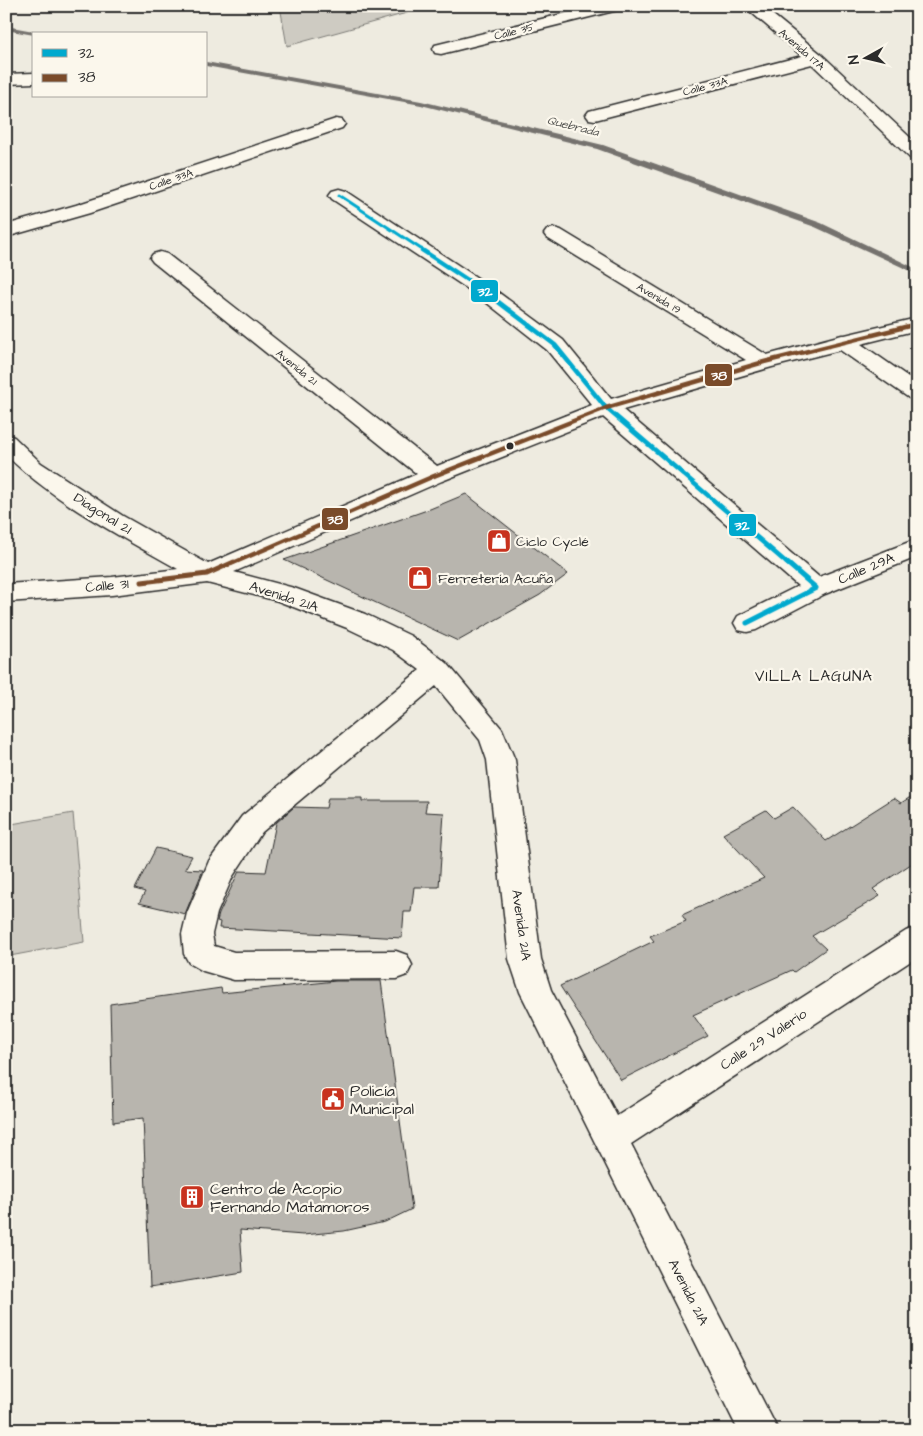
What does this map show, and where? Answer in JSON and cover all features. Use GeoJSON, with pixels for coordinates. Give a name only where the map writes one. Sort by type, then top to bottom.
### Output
{"type":"FeatureCollection","features":[{"type":"Feature","properties":{"kind":"street","name":"Calle 35"},"geometry":{"type":"LineString","coordinates":[[441,49],[616,6]]}},
{"type":"Feature","properties":{"kind":"street","name":"Avenida 17A"},"geometry":{"type":"LineString","coordinates":[[752,6],[815,58],[917,154]]}},
{"type":"Feature","properties":{"kind":"street","name":"Calle 33A"},"geometry":{"type":"LineString","coordinates":[[595,115],[815,58]]}},
{"type":"Feature","properties":{"kind":"street"},"geometry":{"type":"LineString","coordinates":[[6,79],[32,78]]}},
{"type":"Feature","properties":{"kind":"street","name":"Calle 33A"},"geometry":{"type":"LineString","coordinates":[[6,231],[83,210],[246,153],[336,124]]}},
{"type":"Feature","properties":{"kind":"street"},"geometry":{"type":"LineString","coordinates":[[339,195],[484,291],[555,345],[606,408],[816,588]]}},
{"type":"Feature","properties":{"kind":"street","name":"Avenida 19"},"geometry":{"type":"LineString","coordinates":[[554,234],[764,362]]}},
{"type":"Feature","properties":{"kind":"street","name":"Avenida 21"},"geometry":{"type":"LineString","coordinates":[[160,258],[434,476]]}},
{"type":"Feature","properties":{"kind":"street"},"geometry":{"type":"LineString","coordinates":[[208,574],[434,476],[606,408],[764,362],[842,341],[917,324]]}},
{"type":"Feature","properties":{"kind":"street"},"geometry":{"type":"LineString","coordinates":[[842,341],[917,393]]}},
{"type":"Feature","properties":{"kind":"street","name":"Diagonal 21"},"geometry":{"type":"LineString","coordinates":[[6,442],[33,468],[106,517],[208,574]]}},
{"type":"Feature","properties":{"kind":"street","name":"Calle 29A"},"geometry":{"type":"LineString","coordinates":[[747,623],[816,588],[917,547]]}},
{"type":"Feature","properties":{"kind":"street","name":"Calle 31"},"geometry":{"type":"LineString","coordinates":[[6,593],[112,586],[208,574]]}},
{"type":"Feature","properties":{"kind":"street","name":"Avenida 21A"},"geometry":{"type":"LineString","coordinates":[[208,574],[285,594],[356,621],[402,643],[438,670],[492,736],[501,760],[525,959],[536,992],[759,1430]]}},
{"type":"Feature","properties":{"kind":"street"},"geometry":{"type":"LineString","coordinates":[[396,965],[234,966],[214,961],[200,954],[197,934],[202,913],[220,870],[252,824],[438,670]]}},
{"type":"Feature","properties":{"kind":"street","name":"Calle 29 Valerio"},"geometry":{"type":"LineString","coordinates":[[610,1139],[917,940]]}},
{"type":"Feature","properties":{"kind":"shaded area"},"geometry":{"type":"Polygon","coordinates":[[[280,6],[432,6],[287,46],[280,6]]]}},
{"type":"Feature","properties":{"kind":"shaded area"},"geometry":{"type":"Polygon","coordinates":[[[73,813],[84,942],[10,956],[6,825],[73,813]]]}},
{"type":"Feature","properties":{"kind":"building","name":"Ferretería Acuña"},"geometry":{"type":"Polygon","coordinates":[[[466,494],[568,574],[540,595],[458,641],[284,560],[430,509],[466,494]]]}},
{"type":"Feature","properties":{"kind":"building"},"geometry":{"type":"Polygon","coordinates":[[[917,793],[917,860],[873,889],[880,896],[812,936],[826,949],[794,972],[792,970],[693,1015],[708,1036],[621,1080],[560,986],[654,941],[650,936],[686,921],[682,915],[764,878],[723,834],[766,810],[774,818],[793,807],[826,841],[894,798],[901,803],[917,793]]]}},
{"type":"Feature","properties":{"kind":"building"},"geometry":{"type":"Polygon","coordinates":[[[328,798],[362,798],[362,801],[427,801],[425,812],[444,813],[439,887],[414,887],[411,912],[404,912],[402,938],[219,928],[220,922],[217,921],[219,914],[239,871],[266,872],[276,823],[294,807],[326,808],[328,798]]]}},
{"type":"Feature","properties":{"kind":"building"},"geometry":{"type":"Polygon","coordinates":[[[156,848],[192,856],[185,869],[203,870],[185,914],[139,903],[145,892],[135,889],[156,848]]]}},
{"type":"Feature","properties":{"kind":"building"},"geometry":{"type":"Polygon","coordinates":[[[336,981],[381,981],[412,1209],[385,1222],[344,1231],[303,1235],[240,1230],[243,1272],[150,1287],[143,1118],[113,1122],[110,1004],[221,988],[222,993],[336,981]]]}},
{"type":"Feature","properties":{"kind":"waterway","name":"Quebrada"},"geometry":{"type":"LineString","coordinates":[[6,28],[32,33]]}},
{"type":"Feature","properties":{"kind":"waterway","name":"Quebrada"},"geometry":{"type":"LineString","coordinates":[[208,64],[421,103],[600,147],[818,225],[917,272]]}},
{"type":"Feature","properties":{"kind":"transit line","name":"32"},"geometry":{"type":"LineString","coordinates":[[339,195],[484,291],[555,345],[606,408],[816,588],[747,623]]}},
{"type":"Feature","properties":{"kind":"transit line","name":"38"},"geometry":{"type":"LineString","coordinates":[[142,582],[207,574],[434,476],[606,408],[764,362],[917,324]]}},
{"type":"Feature","properties":{"kind":"place","name":"Ciclo Cyclé"},"geometry":{"type":"Point","coordinates":[499,541]}},
{"type":"Feature","properties":{"kind":"place","name":"Ferretería Acuña"},"geometry":{"type":"Point","coordinates":[420,578]}},
{"type":"Feature","properties":{"kind":"place","name":"Policía Municipal"},"geometry":{"type":"Point","coordinates":[333,1099]}},
{"type":"Feature","properties":{"kind":"place","name":"Centro de Acopio Fernando Matamoros"},"geometry":{"type":"Point","coordinates":[192,1197]}},
{"type":"Feature","properties":{"kind":"district","name":"VILLA LAGUNA"},"geometry":{"type":"Point","coordinates":[814,676]}}]}
